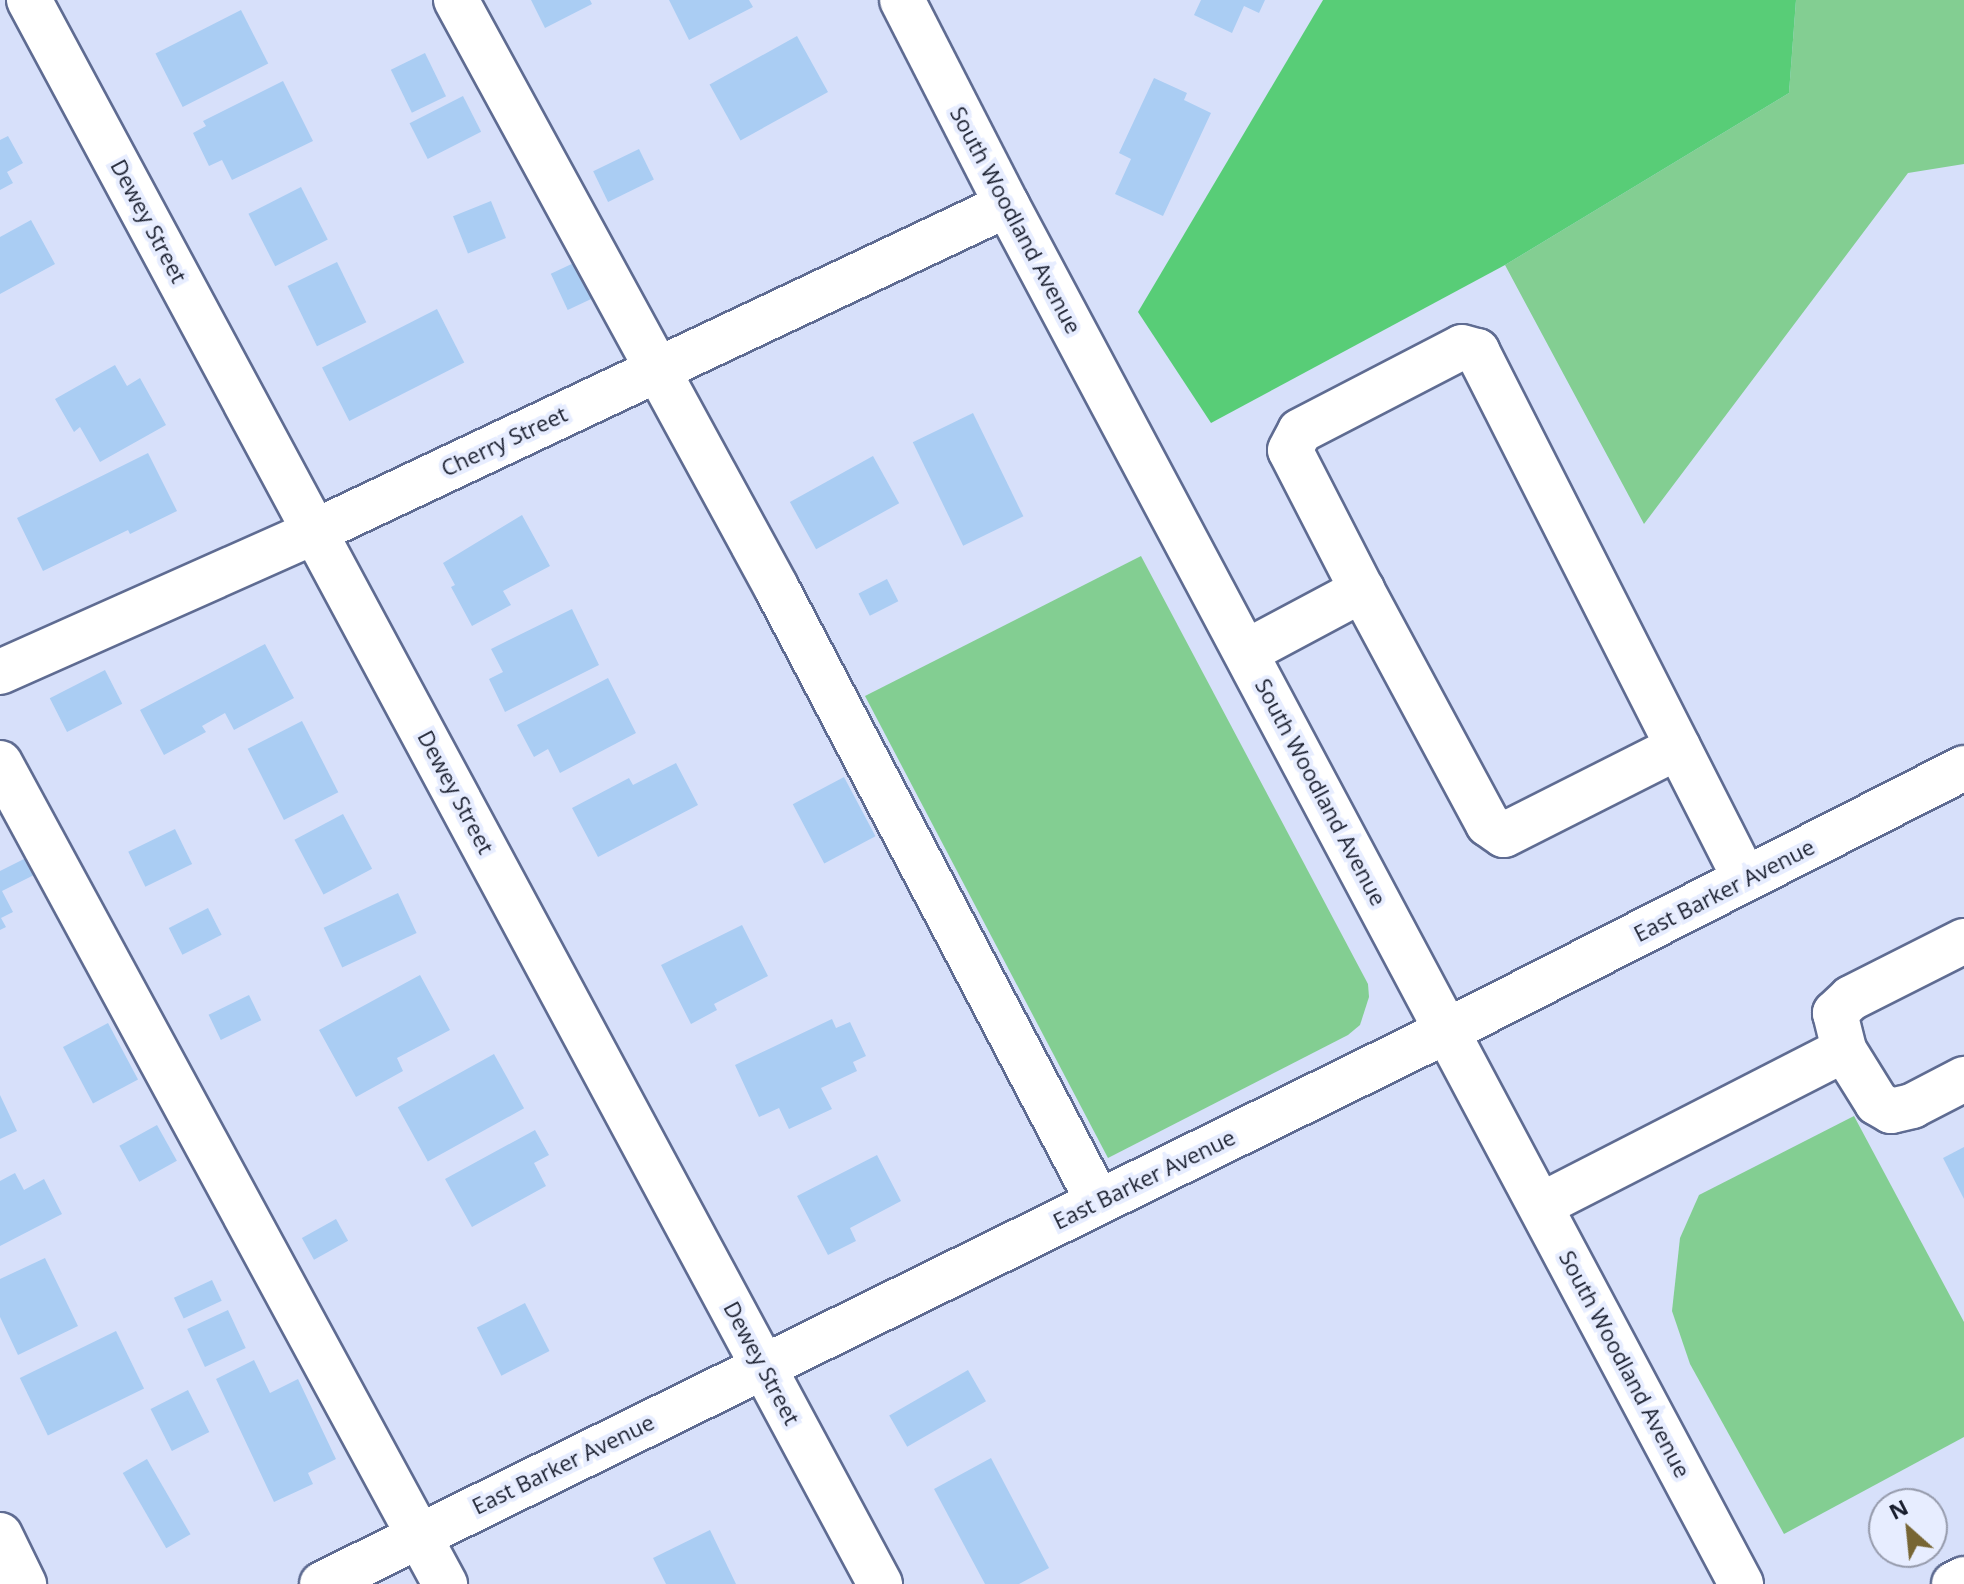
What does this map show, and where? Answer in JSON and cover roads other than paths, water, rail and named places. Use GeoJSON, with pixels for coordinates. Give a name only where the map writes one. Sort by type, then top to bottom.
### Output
{"type":"FeatureCollection","features":[{"type":"Feature","properties":{"kind":"street","name":"Dewey Street"},"geometry":{"type":"LineString","coordinates":[[29,0],[880,1584]]}},
{"type":"Feature","properties":{"kind":"street"},"geometry":{"type":"LineString","coordinates":[[456,0],[658,368],[1098,1201]]}},
{"type":"Feature","properties":{"kind":"street","name":"South Woodland Avenue"},"geometry":{"type":"LineString","coordinates":[[902,0],[1007,205],[1449,1030],[1741,1584]]}},
{"type":"Feature","properties":{"kind":"street","name":"Cherry Street"},"geometry":{"type":"LineString","coordinates":[[0,672],[316,531],[1007,205]]}},
{"type":"Feature","properties":{"kind":"street"},"geometry":{"type":"LineString","coordinates":[[1678,747],[1504,835],[1488,824],[1290,450],[1300,431],[1462,347],[1477,351],[1678,747],[1745,879]]}},
{"type":"Feature","properties":{"kind":"street"},"geometry":{"type":"LineString","coordinates":[[1246,652],[1362,590]]}},
{"type":"Feature","properties":{"kind":"street"},"geometry":{"type":"LineString","coordinates":[[0,763],[445,1584]]}},
{"type":"Feature","properties":{"kind":"street","name":"East Barker Avenue"},"geometry":{"type":"LineString","coordinates":[[322,1584],[1449,1030],[1964,768]]}},
{"type":"Feature","properties":{"kind":"street"},"geometry":{"type":"LineString","coordinates":[[1964,941],[1851,998],[1835,1013],[1844,1050],[1877,1103],[1891,1111],[1912,1106],[1964,1079]]}},
{"type":"Feature","properties":{"kind":"street"},"geometry":{"type":"LineString","coordinates":[[1541,1205],[1844,1050]]}},
{"type":"Feature","properties":{"kind":"street"},"geometry":{"type":"LineString","coordinates":[[0,1535],[24,1584]]}},
{"type":"Feature","properties":{"kind":"street"},"geometry":{"type":"LineString","coordinates":[[1954,1584],[1964,1579]]}}]}
